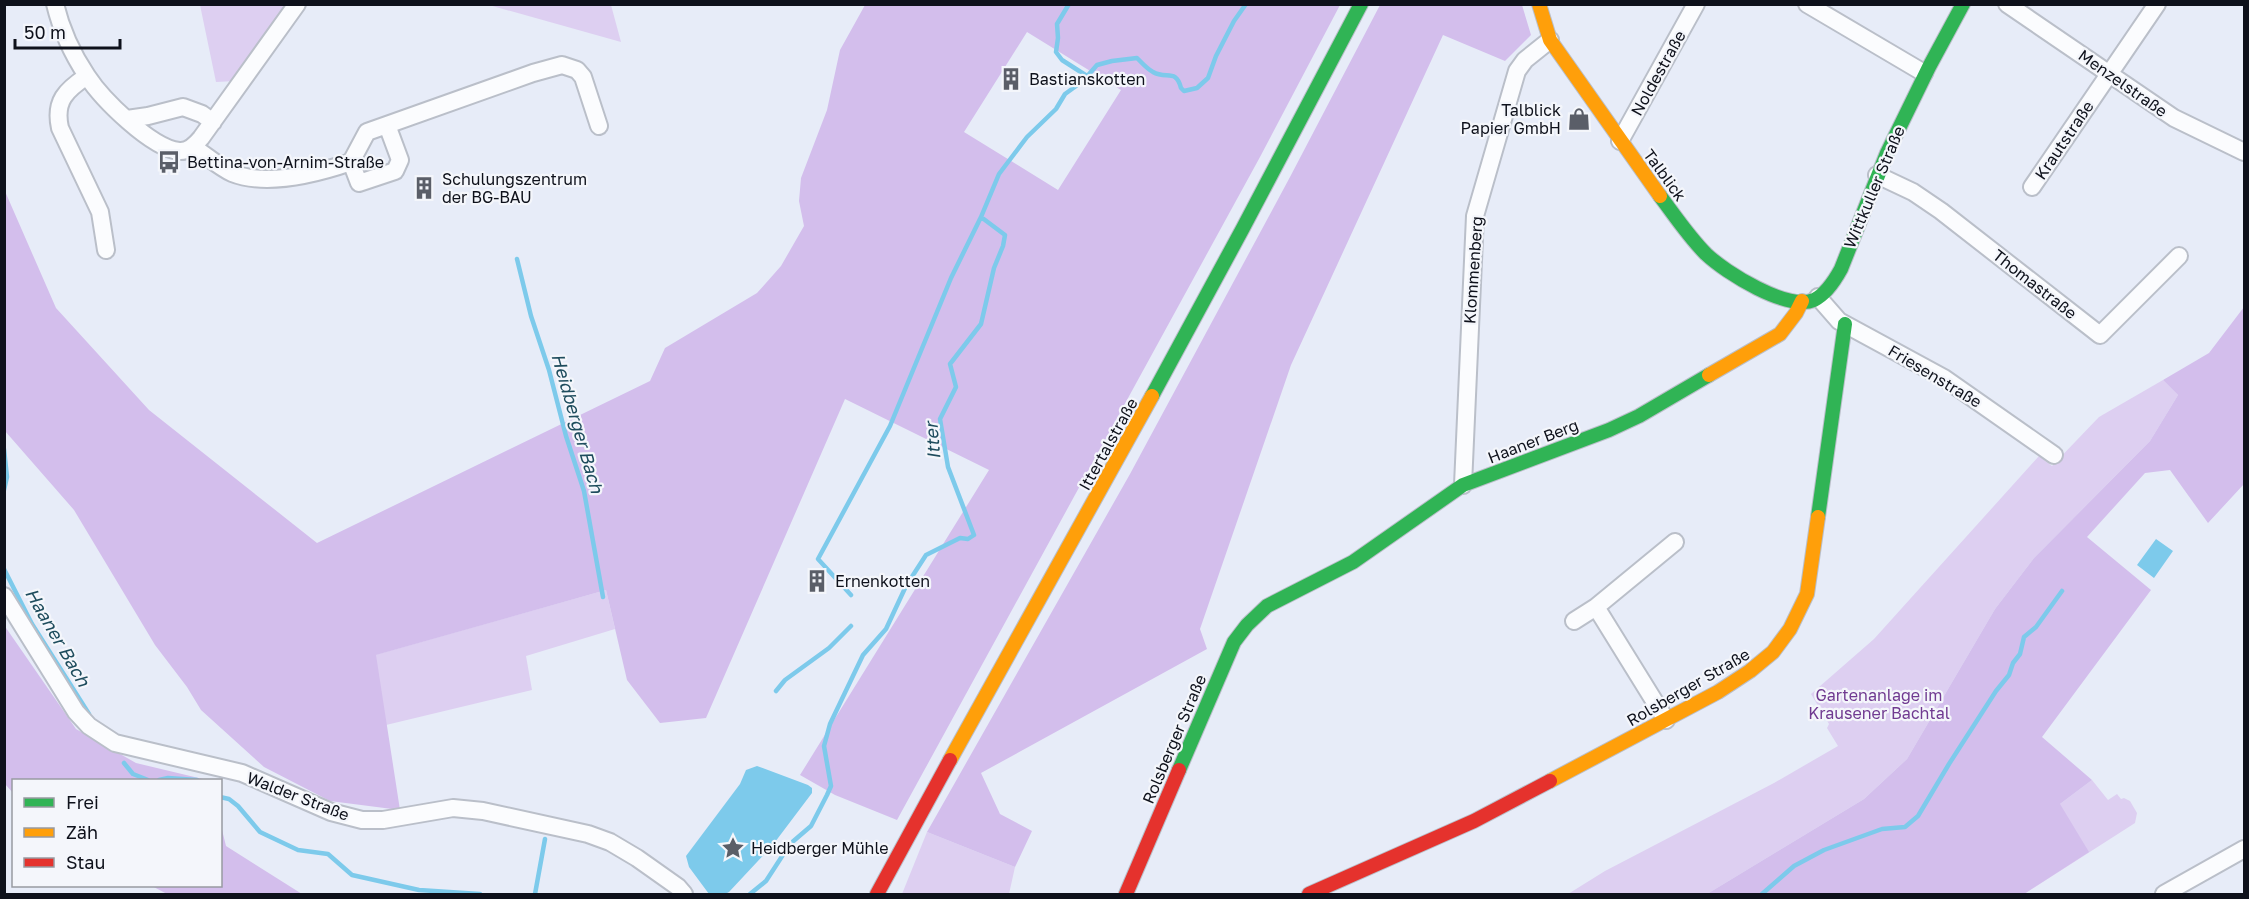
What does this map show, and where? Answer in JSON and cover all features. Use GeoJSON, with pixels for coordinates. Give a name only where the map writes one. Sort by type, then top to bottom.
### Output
{"type":"FeatureCollection","features":[{"type":"Feature","properties":{"kind":"street"},"geometry":{"type":"LineString","coordinates":[[55,4],[67,38],[87,76],[104,99],[143,134],[166,148],[181,152],[193,147],[213,122],[297,4]]}},
{"type":"Feature","properties":{"kind":"street","name":"Ittertalstraße"},"geometry":{"type":"LineString","coordinates":[[877,894],[1113,470],[1288,147],[1361,4]]}},
{"type":"Feature","properties":{"kind":"street","name":"Talblick"},"geometry":{"type":"LineString","coordinates":[[1539,4],[1550,40],[1678,221],[1717,264],[1774,294],[1790,300],[1810,299]]}},
{"type":"Feature","properties":{"kind":"street","name":"Noldestraße"},"geometry":{"type":"LineString","coordinates":[[1620,141],[1696,4]]}},
{"type":"Feature","properties":{"kind":"street"},"geometry":{"type":"LineString","coordinates":[[1806,4],[1924,73]]}},
{"type":"Feature","properties":{"kind":"street","name":"Wittkuller Straße"},"geometry":{"type":"LineString","coordinates":[[1810,299],[1830,286],[1841,270],[1877,175],[1924,73],[1963,4]]}},
{"type":"Feature","properties":{"kind":"street","name":"Menzelstraße"},"geometry":{"type":"LineString","coordinates":[[2007,4],[2174,118],[2244,152]]}},
{"type":"Feature","properties":{"kind":"street","name":"Krautstraße"},"geometry":{"type":"LineString","coordinates":[[2032,187],[2157,4]]}},
{"type":"Feature","properties":{"kind":"street","name":"Klommenberg"},"geometry":{"type":"LineString","coordinates":[[1463,485],[1475,216],[1517,71],[1525,60],[1550,40]]}},
{"type":"Feature","properties":{"kind":"street"},"geometry":{"type":"LineString","coordinates":[[193,147],[231,172],[257,180],[320,172],[351,162],[368,132],[533,73],[562,66],[577,70],[582,77],[599,126]]}},
{"type":"Feature","properties":{"kind":"street"},"geometry":{"type":"LineString","coordinates":[[87,76],[67,92],[59,104],[57,117],[60,128],[100,212],[106,250]]}},
{"type":"Feature","properties":{"kind":"street"},"geometry":{"type":"LineString","coordinates":[[127,119],[183,107],[202,114],[213,122]]}},
{"type":"Feature","properties":{"kind":"street"},"geometry":{"type":"LineString","coordinates":[[351,162],[359,183],[395,171],[400,160],[387,125]]}},
{"type":"Feature","properties":{"kind":"street","name":"Thomastraße"},"geometry":{"type":"LineString","coordinates":[[1877,175],[1913,192],[1941,211],[2100,334],[2178,256]]}},
{"type":"Feature","properties":{"kind":"street","name":"Haaner Berg"},"geometry":{"type":"LineString","coordinates":[[1267,606],[1353,562],[1463,485],[1609,430],[1671,399],[1780,334],[1810,299]]}},
{"type":"Feature","properties":{"kind":"street","name":"Friesenstraße"},"geometry":{"type":"LineString","coordinates":[[1810,299],[1845,324],[1944,378],[2054,455]]}},
{"type":"Feature","properties":{"kind":"street","name":"Rolsberger Straße"},"geometry":{"type":"LineString","coordinates":[[1309,894],[1474,821],[1666,720],[1753,671],[1778,649],[1793,627],[1807,594],[1812,571],[1845,324]]}},
{"type":"Feature","properties":{"kind":"street"},"geometry":{"type":"LineString","coordinates":[[1574,621],[1596,607],[1675,542]]}},
{"type":"Feature","properties":{"kind":"street","name":"Walder Straße"},"geometry":{"type":"LineString","coordinates":[[4,596],[76,712],[89,726],[115,744],[242,773],[331,812],[362,820],[383,820],[453,808],[483,811],[588,834],[610,842],[637,858],[678,887],[684,894]]}},
{"type":"Feature","properties":{"kind":"street","name":"Rolsberger Straße"},"geometry":{"type":"LineString","coordinates":[[1126,894],[1234,642],[1247,625],[1267,606]]}},
{"type":"Feature","properties":{"kind":"street"},"geometry":{"type":"LineString","coordinates":[[1596,607],[1666,720]]}},
{"type":"Feature","properties":{"kind":"street"},"geometry":{"type":"LineString","coordinates":[[2164,894],[2244,849]]}},
{"type":"Feature","properties":{"kind":"green space"},"geometry":{"type":"Polygon","coordinates":[[[200,5],[290,5],[236,81],[216,82],[200,5]]]}},
{"type":"Feature","properties":{"kind":"green space"},"geometry":{"type":"Polygon","coordinates":[[[489,5],[611,5],[621,42],[489,5]]]}},
{"type":"Feature","properties":{"kind":"green space","name":"Gartenanlage im Krausener Bachtal"},"geometry":{"type":"Polygon","coordinates":[[[2163,380],[2178,395],[2150,441],[2034,558],[1995,609],[1907,759],[1864,799],[1707,894],[1568,894],[1605,871],[1774,783],[1838,746],[1827,728],[1829,724],[1811,694],[1874,639],[2039,456],[2052,466],[2099,417],[2163,380]]]}},
{"type":"Feature","properties":{"kind":"green space"},"geometry":{"type":"Polygon","coordinates":[[[606,590],[615,629],[526,656],[532,690],[386,725],[375,655],[606,590]]]}},
{"type":"Feature","properties":{"kind":"green space"},"geometry":{"type":"Polygon","coordinates":[[[2092,780],[2108,800],[2117,794],[2121,799],[2130,801],[2137,813],[2135,823],[2024,894],[2060,804],[2092,780]]]}},
{"type":"Feature","properties":{"kind":"green space"},"geometry":{"type":"Polygon","coordinates":[[[927,832],[1015,867],[1009,894],[902,894],[927,832]]]}},
{"type":"Feature","properties":{"kind":"shaded area"},"geometry":{"type":"Polygon","coordinates":[[[865,5],[1340,5],[1260,157],[897,820],[835,795],[800,775],[989,470],[845,399],[706,718],[660,723],[627,680],[606,590],[376,655],[400,810],[330,801],[264,767],[201,710],[187,687],[155,645],[74,510],[5,431],[4,189],[56,308],[149,410],[317,543],[650,381],[665,348],[757,293],[781,266],[804,226],[799,201],[801,178],[827,110],[840,50],[865,5]],[[1027,32],[964,132],[1058,190],[1121,90],[1027,32]]]}},
{"type":"Feature","properties":{"kind":"shaded area"},"geometry":{"type":"Polygon","coordinates":[[[1380,5],[1522,5],[1531,35],[1505,61],[1443,35],[1291,365],[1200,629],[1207,649],[981,773],[1000,814],[1032,831],[1015,867],[927,832],[1130,474],[1380,5]]]}},
{"type":"Feature","properties":{"kind":"shaded area"},"geometry":{"type":"Polygon","coordinates":[[[2244,307],[2244,484],[2208,523],[2170,470],[2145,473],[2087,537],[2151,590],[2042,737],[2092,780],[2060,804],[2089,852],[2024,894],[1707,894],[1864,799],[1907,759],[1995,609],[2034,558],[2150,441],[2178,395],[2163,380],[2209,353],[2244,307]]]}},
{"type":"Feature","properties":{"kind":"shaded area"},"geometry":{"type":"Polygon","coordinates":[[[4,625],[76,729],[136,763],[203,779],[12,779],[12,792],[5,784],[4,625]]]}},
{"type":"Feature","properties":{"kind":"shaded area"},"geometry":{"type":"Polygon","coordinates":[[[222,830],[226,846],[302,894],[167,894],[154,887],[222,887],[222,830]]]}},
{"type":"Feature","properties":{"kind":"water"},"geometry":{"type":"Polygon","coordinates":[[[2156,539],[2173,551],[2154,578],[2137,565],[2156,539]]]}},
{"type":"Feature","properties":{"kind":"water"},"geometry":{"type":"Polygon","coordinates":[[[757,766],[808,785],[812,788],[812,793],[772,846],[729,892],[709,894],[689,867],[686,856],[740,784],[746,770],[757,766]]]}},
{"type":"Feature","properties":{"kind":"waterway"},"geometry":{"type":"LineString","coordinates":[[1069,4],[1057,24],[1056,52],[1062,60],[1087,76]]}},
{"type":"Feature","properties":{"kind":"waterway","name":"Itter"},"geometry":{"type":"LineString","coordinates":[[750,894],[766,881],[790,844],[811,826],[827,795],[831,786],[824,746],[830,724],[863,655],[886,629],[906,586],[926,555],[960,538],[968,539],[974,535],[948,467],[940,419],[956,387],[950,364],[981,324],[994,268],[1003,246],[1005,235],[981,217],[999,174],[1027,137],[1056,109],[1065,94],[1083,81],[1097,65],[1137,58],[1153,72],[1176,78],[1184,91],[1197,88],[1208,78],[1216,56],[1234,21],[1246,4]]}},
{"type":"Feature","properties":{"kind":"waterway"},"geometry":{"type":"LineString","coordinates":[[851,595],[818,559],[890,426],[951,278],[981,217]]}},
{"type":"Feature","properties":{"kind":"waterway","name":"Heidberger Bach"},"geometry":{"type":"LineString","coordinates":[[517,259],[531,316],[584,491],[603,597]]}},
{"type":"Feature","properties":{"kind":"waterway","name":"Haaner Bach"},"geometry":{"type":"LineString","coordinates":[[4,449],[7,477],[4,490]]}},
{"type":"Feature","properties":{"kind":"waterway","name":"Haaner Bach"},"geometry":{"type":"LineString","coordinates":[[4,569],[32,624],[89,714]]}},
{"type":"Feature","properties":{"kind":"waterway"},"geometry":{"type":"LineString","coordinates":[[1762,894],[1794,866],[1824,850],[1882,829],[1905,827],[1918,816],[1996,691],[2009,675],[2013,663],[2020,654],[2024,637],[2036,627],[2062,591]]}},
{"type":"Feature","properties":{"kind":"waterway"},"geometry":{"type":"LineString","coordinates":[[776,691],[785,680],[829,648],[851,626]]}},
{"type":"Feature","properties":{"kind":"waterway","name":"Haaner Bach"},"geometry":{"type":"LineString","coordinates":[[124,763],[133,774],[146,779]]}},
{"type":"Feature","properties":{"kind":"waterway","name":"Haaner Bach"},"geometry":{"type":"LineString","coordinates":[[164,779],[182,779]]}},
{"type":"Feature","properties":{"kind":"waterway","name":"Haaner Bach"},"geometry":{"type":"LineString","coordinates":[[222,797],[229,799],[238,806],[260,832],[298,850],[328,854],[352,875],[419,890],[480,894]]}},
{"type":"Feature","properties":{"kind":"waterway","name":"Heidberger Bach"},"geometry":{"type":"LineString","coordinates":[[535,894],[545,839]]}},
{"type":"Feature","properties":{"kind":"traffic: fast"},"geometry":{"type":"LineString","coordinates":[[1152,396],[1361,4]]}},
{"type":"Feature","properties":{"kind":"traffic: fast"},"geometry":{"type":"LineString","coordinates":[[1660,196],[1706,254],[1728,271],[1773,295],[1802,302],[1814,300],[1830,286],[1841,269],[1887,153],[1963,4]]}},
{"type":"Feature","properties":{"kind":"traffic: fast"},"geometry":{"type":"LineString","coordinates":[[1818,517],[1845,324]]}},
{"type":"Feature","properties":{"kind":"traffic: fast"},"geometry":{"type":"LineString","coordinates":[[1179,770],[1234,642],[1247,625],[1267,606],[1353,562],[1463,485],[1609,430],[1639,416],[1709,375]]}},
{"type":"Feature","properties":{"kind":"traffic: slow"},"geometry":{"type":"LineString","coordinates":[[1539,4],[1550,40],[1660,196]]}},
{"type":"Feature","properties":{"kind":"traffic: slow"},"geometry":{"type":"LineString","coordinates":[[1709,375],[1780,334],[1802,301]]}},
{"type":"Feature","properties":{"kind":"traffic: slow"},"geometry":{"type":"LineString","coordinates":[[950,760],[1152,396]]}},
{"type":"Feature","properties":{"kind":"traffic: slow"},"geometry":{"type":"LineString","coordinates":[[1550,781],[1718,692],[1750,671],[1773,652],[1790,629],[1807,594],[1818,517]]}},
{"type":"Feature","properties":{"kind":"traffic: jam"},"geometry":{"type":"LineString","coordinates":[[877,894],[950,760]]}},
{"type":"Feature","properties":{"kind":"traffic: jam"},"geometry":{"type":"LineString","coordinates":[[1126,894],[1179,770]]}},
{"type":"Feature","properties":{"kind":"traffic: jam"},"geometry":{"type":"LineString","coordinates":[[1309,894],[1474,821],[1550,781]]}},
{"type":"Feature","properties":{"kind":"place","name":"Bastianskotten"},"geometry":{"type":"Point","coordinates":[1011,79]}},
{"type":"Feature","properties":{"kind":"place","name":"Talblick Papier GmbH"},"geometry":{"type":"Point","coordinates":[1579,119]}},
{"type":"Feature","properties":{"kind":"place","name":"Bettina-von-Arnim-Straße"},"geometry":{"type":"Point","coordinates":[169,162]}},
{"type":"Feature","properties":{"kind":"place","name":"Schulungszentrum der BG-BAU"},"geometry":{"type":"Point","coordinates":[424,188]}},
{"type":"Feature","properties":{"kind":"place","name":"Ernenkotten"},"geometry":{"type":"Point","coordinates":[817,581]}},
{"type":"Feature","properties":{"kind":"place","name":"Heidberger Mühle"},"geometry":{"type":"Point","coordinates":[733,848]}}]}
